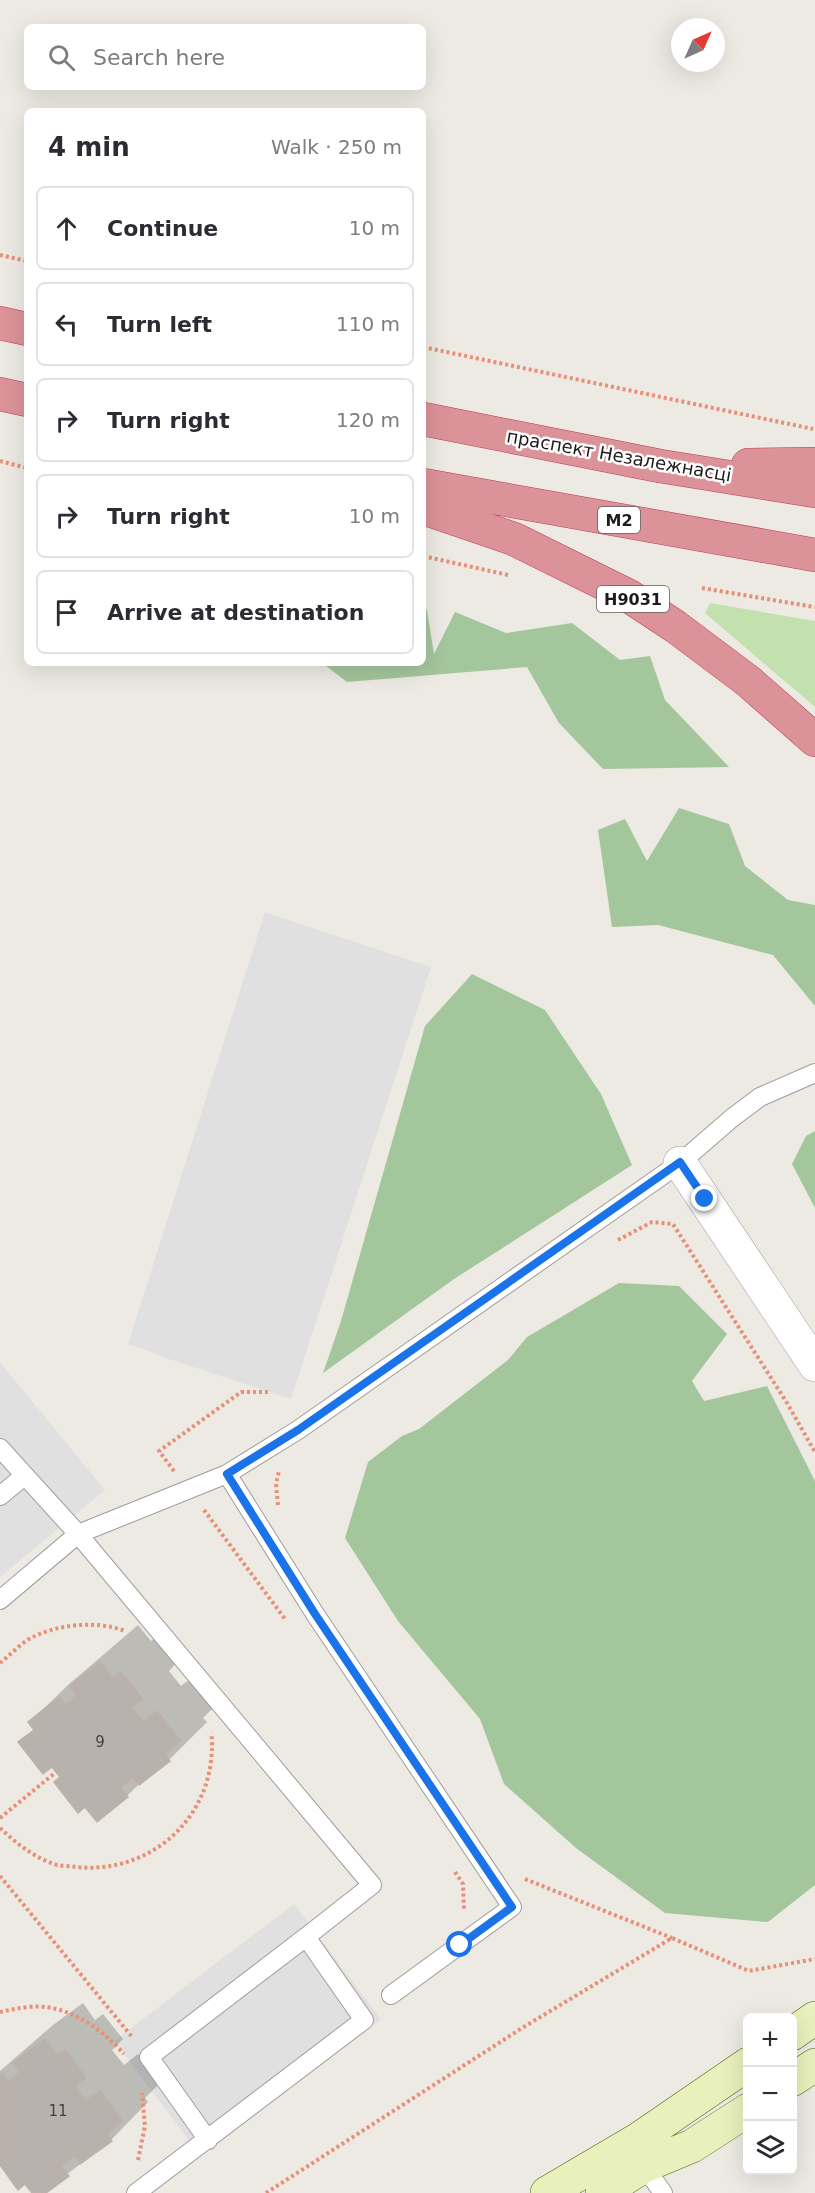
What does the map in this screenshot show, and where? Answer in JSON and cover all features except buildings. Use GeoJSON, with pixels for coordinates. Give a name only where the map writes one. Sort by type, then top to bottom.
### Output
{"type":"FeatureCollection","features":[{"type":"Feature","properties":{"kind":"highway"},"geometry":{"type":"LineString","coordinates":[[0,322],[24,328]]}},
{"type":"Feature","properties":{"kind":"highway"},"geometry":{"type":"LineString","coordinates":[[0,394],[24,399]]}},
{"type":"Feature","properties":{"kind":"highway","name":"праспект Незалежнасці"},"geometry":{"type":"LineString","coordinates":[[426,420],[660,466],[815,491]]}},
{"type":"Feature","properties":{"kind":"highway"},"geometry":{"type":"LineString","coordinates":[[660,466],[815,464]]}},
{"type":"Feature","properties":{"kind":"highway","name":"М2"},"geometry":{"type":"LineString","coordinates":[[426,486],[815,555]]}},
{"type":"Feature","properties":{"kind":"highway","name":"Н9031"},"geometry":{"type":"LineString","coordinates":[[426,509],[514,539],[629,596],[676,627],[748,681],[815,740]]}},
{"type":"Feature","properties":{"kind":"street"},"geometry":{"type":"LineString","coordinates":[[680,1162],[815,1365]]}},
{"type":"Feature","properties":{"kind":"street"},"geometry":{"type":"LineString","coordinates":[[797,2031],[815,2018]]}},
{"type":"Feature","properties":{"kind":"street"},"geometry":{"type":"LineString","coordinates":[[797,2077],[815,2065]]}},
{"type":"Feature","properties":{"kind":"street"},"geometry":{"type":"LineString","coordinates":[[547,2193],[637,2140],[743,2067]]}},
{"type":"Feature","properties":{"kind":"street"},"geometry":{"type":"LineString","coordinates":[[602,2193],[644,2166],[692,2146],[743,2112]]}},
{"type":"Feature","properties":{"kind":"lane"},"geometry":{"type":"LineString","coordinates":[[0,1600],[78,1534],[227,1474],[298,1430],[680,1162],[760,1097],[815,1073]]}},
{"type":"Feature","properties":{"kind":"lane"},"geometry":{"type":"LineString","coordinates":[[0,1448],[78,1534],[372,1885],[149,2056],[208,2140]]}},
{"type":"Feature","properties":{"kind":"lane"},"geometry":{"type":"LineString","coordinates":[[227,1474],[315,1614],[512,1907],[391,1995]]}},
{"type":"Feature","properties":{"kind":"lane"},"geometry":{"type":"LineString","coordinates":[[0,1496],[24,1476]]}},
{"type":"Feature","properties":{"kind":"lane"},"geometry":{"type":"LineString","coordinates":[[136,2193],[364,2020],[306,1937]]}},
{"type":"Feature","properties":{"kind":"lane"},"geometry":{"type":"LineString","coordinates":[[644,2166],[663,2193]]}},
{"type":"Feature","properties":{"kind":"path"},"geometry":{"type":"LineString","coordinates":[[0,255],[24,260]]}},
{"type":"Feature","properties":{"kind":"path"},"geometry":{"type":"LineString","coordinates":[[426,348],[815,430]]}},
{"type":"Feature","properties":{"kind":"path"},"geometry":{"type":"LineString","coordinates":[[0,461],[24,467]]}},
{"type":"Feature","properties":{"kind":"path"},"geometry":{"type":"LineString","coordinates":[[702,588],[815,607]]}},
{"type":"Feature","properties":{"kind":"path"},"geometry":{"type":"LineString","coordinates":[[611,1244],[652,1222],[673,1224],[787,1403],[815,1452]]}},
{"type":"Feature","properties":{"kind":"path"},"geometry":{"type":"LineString","coordinates":[[271,1392],[241,1392],[159,1451],[287,1621]]}},
{"type":"Feature","properties":{"kind":"path"},"geometry":{"type":"LineString","coordinates":[[278,1506],[276,1484],[280,1467]]}},
{"type":"Feature","properties":{"kind":"path"},"geometry":{"type":"LineString","coordinates":[[0,1663],[29,1640],[69,1625],[111,1626],[131,1633]]}},
{"type":"Feature","properties":{"kind":"path"},"geometry":{"type":"LineString","coordinates":[[0,1828],[23,1849],[58,1865],[96,1869],[134,1861],[167,1842],[193,1814],[209,1779],[213,1741],[211,1732]]}},
{"type":"Feature","properties":{"kind":"path"},"geometry":{"type":"LineString","coordinates":[[0,1818],[56,1772]]}},
{"type":"Feature","properties":{"kind":"path"},"geometry":{"type":"LineString","coordinates":[[450,1864],[463,1884],[465,1909],[461,1913]]}},
{"type":"Feature","properties":{"kind":"path"},"geometry":{"type":"LineString","coordinates":[[0,1876],[149,2056]]}},
{"type":"Feature","properties":{"kind":"path"},"geometry":{"type":"LineString","coordinates":[[518,1876],[749,1971],[815,1959]]}},
{"type":"Feature","properties":{"kind":"path"},"geometry":{"type":"LineString","coordinates":[[266,2193],[522,2028],[672,1938]]}},
{"type":"Feature","properties":{"kind":"path"},"geometry":{"type":"LineString","coordinates":[[0,2012],[29,2006],[64,2011],[96,2026],[124,2053],[128,2062]]}},
{"type":"Feature","properties":{"kind":"path"},"geometry":{"type":"LineString","coordinates":[[141,2088],[145,2126]]}},
{"type":"Feature","properties":{"kind":"green space"},"geometry":{"type":"Polygon","coordinates":[[[710,603],[815,621],[815,707],[705,613],[710,603]]]}},
{"type":"Feature","properties":{"kind":"green space"},"geometry":{"type":"Polygon","coordinates":[[[426,609],[434,654],[455,612],[506,633],[572,623],[620,660],[650,656],[665,700],[729,767],[603,769],[559,723],[527,667],[347,682],[326,666],[426,666],[426,609]]]}},
{"type":"Feature","properties":{"kind":"green space"},"geometry":{"type":"Polygon","coordinates":[[[679,808],[729,824],[745,866],[788,900],[815,905],[815,1006],[773,955],[658,925],[612,927],[598,830],[625,819],[647,861],[679,808]]]}},
{"type":"Feature","properties":{"kind":"green space"},"geometry":{"type":"Polygon","coordinates":[[[472,974],[545,1010],[601,1094],[632,1165],[454,1279],[323,1373],[341,1321],[425,1026],[472,974]]]}},
{"type":"Feature","properties":{"kind":"green space"},"geometry":{"type":"Polygon","coordinates":[[[815,1131],[815,1208],[792,1164],[806,1136],[815,1131]]]}},
{"type":"Feature","properties":{"kind":"green space"},"geometry":{"type":"Polygon","coordinates":[[[619,1283],[679,1286],[727,1334],[692,1381],[704,1401],[767,1386],[815,1481],[815,1885],[768,1922],[665,1913],[576,1848],[504,1784],[480,1719],[398,1621],[345,1538],[368,1462],[402,1436],[419,1429],[508,1360],[527,1337],[619,1283]]]}},
{"type":"Feature","properties":{"kind":"shaded area"},"geometry":{"type":"Polygon","coordinates":[[[265,912],[431,967],[291,1399],[128,1344],[265,912]]]}},
{"type":"Feature","properties":{"kind":"shaded area"},"geometry":{"type":"Polygon","coordinates":[[[0,1362],[105,1490],[0,1577],[0,1362]]]}},
{"type":"Feature","properties":{"kind":"shaded area"},"geometry":{"type":"Polygon","coordinates":[[[294,1904],[381,2019],[201,2156],[114,2041],[294,1904]]]}},
{"type":"Feature","properties":{"kind":"route"},"geometry":{"type":"LineString","coordinates":[[460,1945],[512,1907],[315,1614],[227,1474],[298,1430],[680,1162],[705,1199]]}}]}
